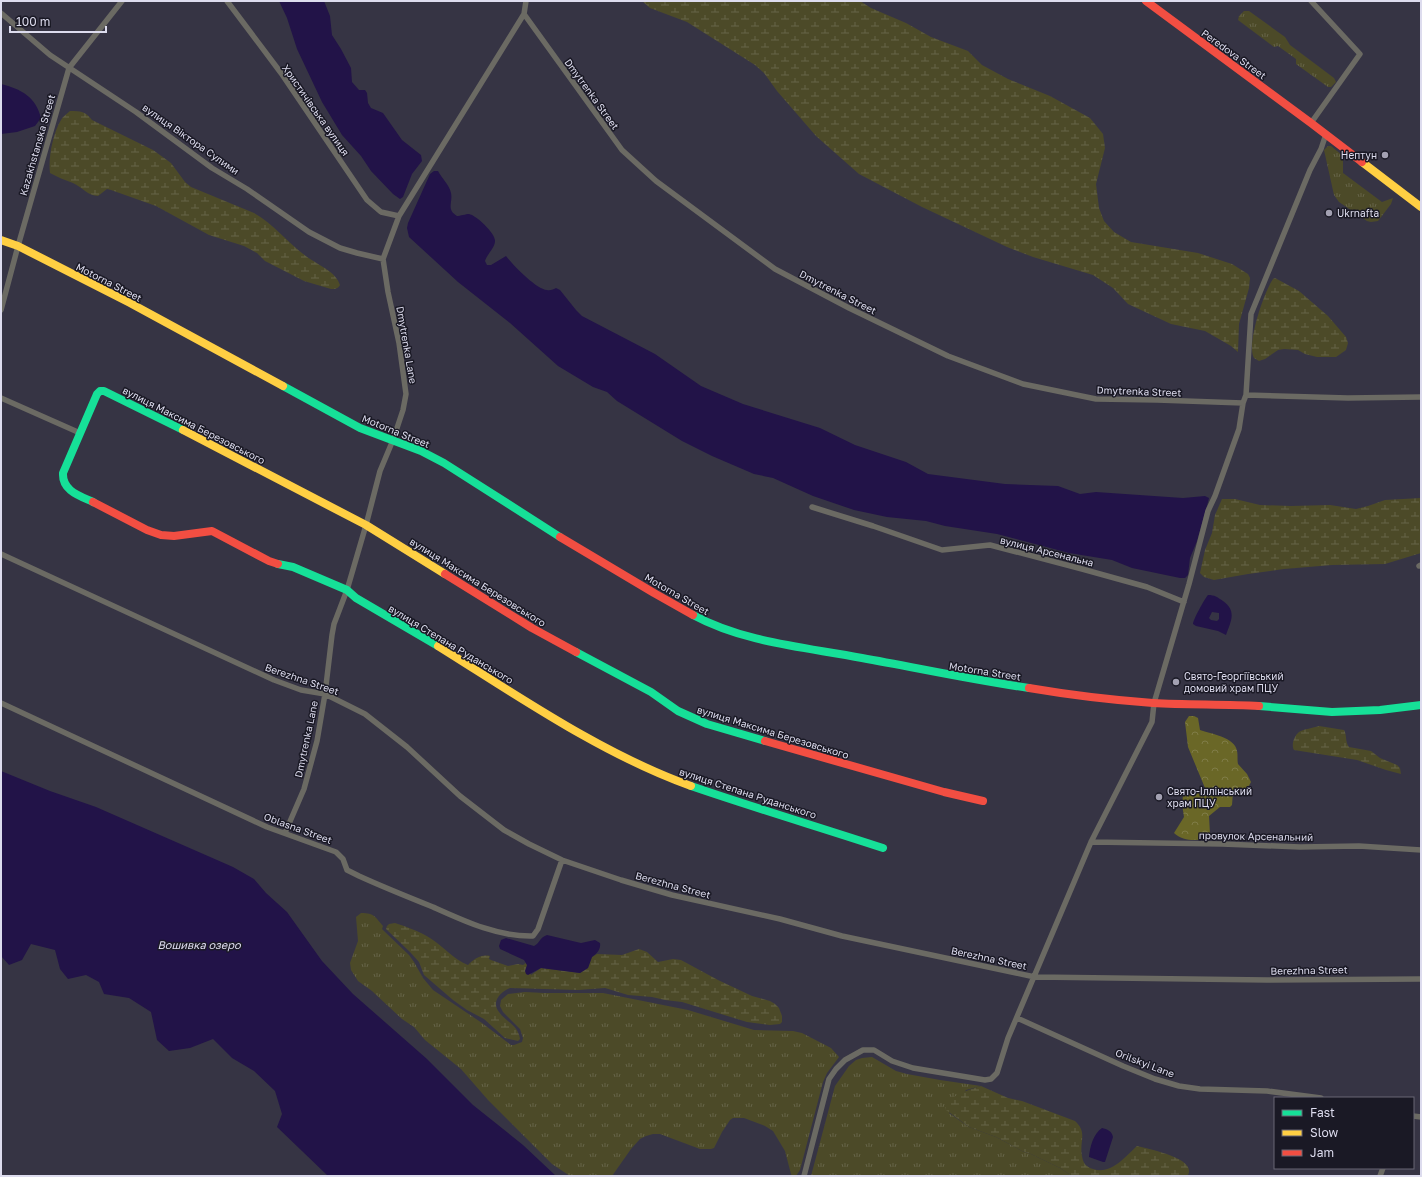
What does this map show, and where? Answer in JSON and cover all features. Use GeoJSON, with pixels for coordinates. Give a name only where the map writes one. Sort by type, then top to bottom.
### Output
{"type":"FeatureCollection","features":[{"type":"Feature","properties":{"kind":"street","name":"Kazakhstanska Street"},"geometry":{"type":"LineString","coordinates":[[1,310],[69,68],[122,1]]}},
{"type":"Feature","properties":{"kind":"street","name":"Христичівська вулиця"},"geometry":{"type":"LineString","coordinates":[[227,1],[281,73],[367,200],[382,212],[399,216]]}},
{"type":"Feature","properties":{"kind":"street","name":"Dmytrenka Lane"},"geometry":{"type":"LineString","coordinates":[[285,833],[304,789],[317,742],[325,694],[332,635],[347,590],[380,471],[393,440],[403,410],[406,394],[399,343],[388,292],[383,259],[399,216],[524,14],[526,1]]}},
{"type":"Feature","properties":{"kind":"street","name":"Peredova Street"},"geometry":{"type":"LineString","coordinates":[[1146,1],[1326,134],[1421,207]]}},
{"type":"Feature","properties":{"kind":"street"},"geometry":{"type":"LineString","coordinates":[[1311,1],[1360,54],[1311,123]]}},
{"type":"Feature","properties":{"kind":"street","name":"вулиця Віктора Сулими"},"geometry":{"type":"LineString","coordinates":[[1,13],[50,55],[136,112],[212,168],[247,189],[309,232],[340,248],[383,259]]}},
{"type":"Feature","properties":{"kind":"street","name":"Dmytrenka Street"},"geometry":{"type":"LineString","coordinates":[[524,14],[622,150],[656,181],[775,269],[849,308],[948,356],[1023,384],[1096,399],[1243,403]]}},
{"type":"Feature","properties":{"kind":"street"},"geometry":{"type":"LineString","coordinates":[[804,1176],[829,1079],[844,1060],[863,1050],[874,1050],[892,1061],[913,1068],[986,1080],[991,1079],[997,1073],[1008,1038],[1091,842],[1152,722],[1154,703],[1184,602],[1208,511],[1215,496],[1239,429],[1243,403],[1246,395],[1251,314],[1326,134]]}},
{"type":"Feature","properties":{"kind":"street","name":"Motorna Street"},"geometry":{"type":"LineString","coordinates":[[1,240],[18,246],[130,303],[360,428],[422,451],[444,463],[554,533],[654,593],[710,624],[730,632],[763,641],[862,658],[963,678],[1065,694],[1154,703],[1225,704],[1332,712],[1357,712],[1421,705]]}},
{"type":"Feature","properties":{"kind":"street","name":"вулиця Максима Березовського"},"geometry":{"type":"LineString","coordinates":[[80,433],[97,394],[100,391],[104,391],[366,525],[532,628],[651,692],[678,711],[707,724],[777,745],[944,792],[983,801]]}},
{"type":"Feature","properties":{"kind":"street"},"geometry":{"type":"LineString","coordinates":[[1246,395],[1348,398],[1421,397]]}},
{"type":"Feature","properties":{"kind":"street"},"geometry":{"type":"LineString","coordinates":[[1,398],[80,433]]}},
{"type":"Feature","properties":{"kind":"street","name":"вулиця Степана Руданського"},"geometry":{"type":"LineString","coordinates":[[80,433],[63,474],[64,484],[73,492],[112,510],[149,531],[169,536],[205,530],[212,531],[268,561],[293,567],[347,590],[356,598],[435,644],[550,716],[635,763],[669,778],[731,800],[883,848]]}},
{"type":"Feature","properties":{"kind":"street","name":"вулиця Арсенальна"},"geometry":{"type":"LineString","coordinates":[[812,507],[942,550],[990,545],[1082,568],[1147,587],[1184,602]]}},
{"type":"Feature","properties":{"kind":"street","name":"Berezhna Street"},"geometry":{"type":"LineString","coordinates":[[1,554],[274,680],[301,690],[325,694],[365,714],[407,747],[460,796],[504,830],[562,860],[621,880],[672,895],[780,919],[842,936],[1035,977],[1267,980],[1381,978],[1421,979]]}},
{"type":"Feature","properties":{"kind":"street","name":"Oblasna Street"},"geometry":{"type":"LineString","coordinates":[[1,703],[267,827],[336,852],[344,859],[347,870],[398,894],[463,922],[493,931],[523,936],[533,936],[538,929],[562,860]]}},
{"type":"Feature","properties":{"kind":"street","name":"провулок Арсенальний"},"geometry":{"type":"LineString","coordinates":[[1091,842],[1300,847],[1359,846],[1421,850]]}},
{"type":"Feature","properties":{"kind":"street","name":"Orilskyi Lane"},"geometry":{"type":"LineString","coordinates":[[1017,1018],[1123,1066],[1155,1079],[1179,1086],[1200,1089],[1267,1091],[1313,1097]]}},
{"type":"Feature","properties":{"kind":"green space"},"geometry":{"type":"Polygon","coordinates":[[[642,1],[860,1],[871,8],[906,23],[931,37],[968,51],[982,65],[1008,79],[1050,96],[1090,118],[1103,134],[1105,148],[1096,184],[1099,208],[1104,221],[1114,232],[1131,242],[1198,253],[1232,264],[1248,274],[1250,278],[1249,288],[1239,324],[1238,352],[1231,346],[1205,331],[1171,324],[1128,304],[1113,288],[1093,275],[1033,257],[1007,247],[922,207],[859,174],[816,136],[777,91],[764,73],[755,65],[687,22],[650,8],[642,1]]]}},
{"type":"Feature","properties":{"kind":"green space"},"geometry":{"type":"Polygon","coordinates":[[[1244,11],[1249,11],[1285,37],[1290,45],[1334,78],[1336,82],[1331,87],[1328,87],[1296,64],[1296,59],[1278,46],[1274,47],[1238,20],[1239,16],[1244,11]]]}},
{"type":"Feature","properties":{"kind":"green space"},"geometry":{"type":"Polygon","coordinates":[[[70,111],[80,111],[85,113],[92,120],[153,150],[171,163],[185,182],[191,187],[254,213],[262,218],[299,251],[333,274],[340,285],[331,289],[304,281],[265,261],[257,253],[244,246],[209,235],[156,206],[107,189],[98,196],[94,196],[73,183],[50,173],[50,153],[53,139],[58,125],[64,116],[70,111]]]}},
{"type":"Feature","properties":{"kind":"green space"},"geometry":{"type":"Polygon","coordinates":[[[1328,146],[1331,146],[1343,156],[1343,173],[1382,202],[1393,198],[1391,204],[1378,221],[1367,221],[1339,202],[1334,195],[1324,150],[1328,146]]]}},
{"type":"Feature","properties":{"kind":"green space"},"geometry":{"type":"Polygon","coordinates":[[[1275,278],[1299,291],[1328,316],[1346,337],[1348,343],[1346,350],[1336,357],[1317,357],[1305,354],[1298,350],[1284,349],[1278,350],[1265,359],[1259,361],[1254,358],[1252,342],[1257,318],[1269,286],[1275,278]]]}},
{"type":"Feature","properties":{"kind":"green space"},"geometry":{"type":"Polygon","coordinates":[[[1421,498],[1421,553],[1385,564],[1332,565],[1284,569],[1214,580],[1204,577],[1200,573],[1205,550],[1212,533],[1215,515],[1222,499],[1235,499],[1260,505],[1330,505],[1356,509],[1385,500],[1421,498]]]}},
{"type":"Feature","properties":{"kind":"green space"},"geometry":{"type":"Polygon","coordinates":[[[1189,716],[1198,718],[1200,730],[1232,742],[1237,751],[1238,764],[1247,774],[1251,782],[1246,789],[1233,792],[1232,805],[1230,807],[1220,807],[1209,816],[1210,834],[1206,839],[1197,840],[1181,838],[1174,833],[1184,817],[1182,804],[1183,796],[1198,792],[1205,788],[1188,747],[1185,722],[1189,716]]]}},
{"type":"Feature","properties":{"kind":"green space"},"geometry":{"type":"Polygon","coordinates":[[[1319,726],[1344,730],[1349,747],[1371,751],[1380,758],[1397,765],[1400,768],[1401,774],[1357,760],[1294,750],[1294,741],[1299,732],[1319,726]]]}},
{"type":"Feature","properties":{"kind":"green space"},"geometry":{"type":"Polygon","coordinates":[[[361,913],[372,915],[376,918],[383,926],[382,929],[409,955],[423,978],[433,990],[482,1023],[511,1045],[522,1042],[523,1038],[520,1029],[503,1012],[500,1006],[501,1000],[508,994],[525,992],[603,993],[688,1010],[754,1030],[793,1031],[802,1033],[831,1048],[839,1057],[827,1073],[823,1082],[800,1170],[796,1176],[792,1176],[785,1151],[773,1131],[765,1126],[744,1118],[733,1118],[722,1132],[714,1148],[700,1149],[660,1134],[653,1134],[640,1139],[612,1176],[570,1176],[552,1164],[488,1100],[461,1069],[425,1040],[414,1027],[402,1019],[372,991],[358,981],[351,970],[350,963],[358,941],[356,917],[361,913]]]}},
{"type":"Feature","properties":{"kind":"green space"},"geometry":{"type":"Polygon","coordinates":[[[395,923],[413,929],[435,941],[468,965],[478,958],[490,956],[489,959],[508,966],[518,964],[523,965],[526,963],[531,975],[541,968],[580,973],[588,968],[592,957],[597,954],[622,955],[639,949],[647,952],[658,962],[673,959],[681,960],[752,996],[770,1001],[779,1008],[782,1016],[782,1022],[780,1024],[770,1025],[747,1022],[682,1002],[628,995],[605,988],[578,990],[510,988],[500,995],[496,1001],[496,1005],[499,1012],[517,1030],[520,1039],[518,1041],[505,1038],[484,1019],[467,1010],[453,1000],[424,975],[419,962],[386,929],[389,924],[395,923]]]}},
{"type":"Feature","properties":{"kind":"green space"},"geometry":{"type":"Polygon","coordinates":[[[872,1057],[896,1071],[907,1074],[981,1086],[966,1090],[949,1113],[969,1127],[996,1137],[1022,1151],[1060,1168],[1072,1176],[811,1176],[835,1086],[849,1066],[856,1060],[872,1057]]]}},
{"type":"Feature","properties":{"kind":"green space"},"geometry":{"type":"Polygon","coordinates":[[[981,1086],[1008,1098],[1022,1101],[1075,1121],[1079,1125],[1082,1133],[1081,1151],[1083,1161],[1091,1168],[1100,1170],[1112,1167],[1123,1160],[1137,1146],[1179,1159],[1189,1169],[1189,1176],[1072,1176],[1060,1168],[1022,1151],[996,1137],[969,1127],[946,1110],[945,1106],[952,1098],[981,1086]]]}},
{"type":"Feature","properties":{"kind":"water"},"geometry":{"type":"Polygon","coordinates":[[[279,1],[324,1],[330,16],[332,35],[351,68],[352,82],[359,90],[365,90],[367,93],[368,103],[371,108],[383,113],[402,140],[421,155],[422,161],[412,174],[403,197],[400,199],[393,194],[371,171],[361,156],[342,135],[322,102],[297,49],[287,18],[279,1]]]}},
{"type":"Feature","properties":{"kind":"water"},"geometry":{"type":"Polygon","coordinates":[[[1,84],[21,91],[31,99],[39,111],[41,118],[35,126],[17,132],[1,134],[1,84]]]}},
{"type":"Feature","properties":{"kind":"water"},"geometry":{"type":"Polygon","coordinates":[[[434,171],[438,171],[449,187],[451,193],[452,211],[457,216],[472,215],[485,225],[492,234],[495,244],[485,261],[487,265],[491,265],[506,256],[537,286],[542,289],[552,290],[556,288],[560,290],[582,316],[655,354],[701,386],[743,404],[820,428],[855,445],[906,462],[928,474],[1005,484],[1058,486],[1080,494],[1096,492],[1183,498],[1205,496],[1209,498],[1197,541],[1190,558],[1188,575],[1185,578],[1180,578],[1132,568],[1112,560],[1069,553],[997,534],[945,526],[926,521],[887,517],[854,510],[813,496],[773,478],[754,474],[682,441],[617,401],[607,392],[593,387],[558,366],[510,323],[458,282],[409,237],[407,228],[408,223],[430,174],[434,171]]]}},
{"type":"Feature","properties":{"kind":"water"},"geometry":{"type":"Polygon","coordinates":[[[1208,595],[1216,596],[1230,609],[1232,616],[1226,635],[1218,631],[1193,624],[1208,595]],[[1212,612],[1209,618],[1217,621],[1219,619],[1219,613],[1212,612]]]}},
{"type":"Feature","properties":{"kind":"water","name":"Вошивка озеро"},"geometry":{"type":"Polygon","coordinates":[[[1,771],[50,791],[96,807],[233,867],[254,879],[266,893],[287,912],[322,961],[353,994],[427,1059],[473,1105],[523,1145],[556,1176],[328,1176],[277,1127],[282,1114],[275,1091],[254,1071],[232,1058],[213,1039],[190,1048],[169,1051],[157,1040],[151,1012],[129,998],[104,994],[99,982],[86,975],[68,979],[60,969],[55,950],[31,944],[22,960],[9,965],[1,956],[1,771]]]}},
{"type":"Feature","properties":{"kind":"water"},"geometry":{"type":"Polygon","coordinates":[[[547,935],[581,943],[595,940],[600,943],[600,947],[597,953],[592,957],[588,968],[580,973],[541,968],[528,975],[525,971],[527,965],[524,960],[500,949],[499,946],[501,940],[506,938],[534,946],[547,935]]]}},
{"type":"Feature","properties":{"kind":"water"},"geometry":{"type":"Polygon","coordinates":[[[1102,1128],[1112,1133],[1113,1137],[1105,1162],[1089,1157],[1094,1137],[1102,1128]]]}},
{"type":"Feature","properties":{"kind":"traffic: fast"},"geometry":{"type":"LineString","coordinates":[[283,386],[360,428],[421,451],[444,463],[560,537]]}},
{"type":"Feature","properties":{"kind":"traffic: fast"},"geometry":{"type":"LineString","coordinates":[[93,502],[69,489],[63,479],[63,473],[97,394],[100,391],[104,391],[183,430]]}},
{"type":"Feature","properties":{"kind":"traffic: fast"},"geometry":{"type":"LineString","coordinates":[[278,564],[293,567],[347,590],[356,598],[438,646]]}},
{"type":"Feature","properties":{"kind":"traffic: fast"},"geometry":{"type":"LineString","coordinates":[[693,615],[733,632],[776,643],[1029,688]]}},
{"type":"Feature","properties":{"kind":"traffic: fast"},"geometry":{"type":"LineString","coordinates":[[576,652],[651,692],[678,711],[707,724],[765,741]]}},
{"type":"Feature","properties":{"kind":"traffic: fast"},"geometry":{"type":"LineString","coordinates":[[1259,706],[1332,712],[1380,710],[1421,705]]}},
{"type":"Feature","properties":{"kind":"traffic: fast"},"geometry":{"type":"LineString","coordinates":[[691,786],[883,848]]}},
{"type":"Feature","properties":{"kind":"traffic: slow"},"geometry":{"type":"LineString","coordinates":[[1362,162],[1421,207]]}},
{"type":"Feature","properties":{"kind":"traffic: slow"},"geometry":{"type":"LineString","coordinates":[[1,240],[18,246],[130,303],[283,386]]}},
{"type":"Feature","properties":{"kind":"traffic: slow"},"geometry":{"type":"LineString","coordinates":[[183,430],[366,525],[445,574]]}},
{"type":"Feature","properties":{"kind":"traffic: slow"},"geometry":{"type":"LineString","coordinates":[[438,646],[530,704],[593,741],[625,758],[691,786]]}},
{"type":"Feature","properties":{"kind":"traffic: jam"},"geometry":{"type":"LineString","coordinates":[[1146,1],[1362,162]]}},
{"type":"Feature","properties":{"kind":"traffic: jam"},"geometry":{"type":"LineString","coordinates":[[93,502],[147,530],[161,535],[174,536],[212,531],[269,561],[278,564]]}},
{"type":"Feature","properties":{"kind":"traffic: jam"},"geometry":{"type":"LineString","coordinates":[[560,537],[693,615]]}},
{"type":"Feature","properties":{"kind":"traffic: jam"},"geometry":{"type":"LineString","coordinates":[[445,574],[532,628],[576,652]]}},
{"type":"Feature","properties":{"kind":"traffic: jam"},"geometry":{"type":"LineString","coordinates":[[1029,688],[1091,697],[1153,703],[1259,706]]}},
{"type":"Feature","properties":{"kind":"traffic: jam"},"geometry":{"type":"LineString","coordinates":[[765,741],[944,792],[983,801]]}},
{"type":"Feature","properties":{"kind":"place","name":"Нептун"},"geometry":{"type":"Point","coordinates":[1385,155]}},
{"type":"Feature","properties":{"kind":"place","name":"Ukrnafta"},"geometry":{"type":"Point","coordinates":[1329,213]}},
{"type":"Feature","properties":{"kind":"place","name":"Свято-Георгіївський домовий храм ПЦУ"},"geometry":{"type":"Point","coordinates":[1176,682]}},
{"type":"Feature","properties":{"kind":"place","name":"Свято-Іллінський храм ПЦУ"},"geometry":{"type":"Point","coordinates":[1159,797]}}]}
